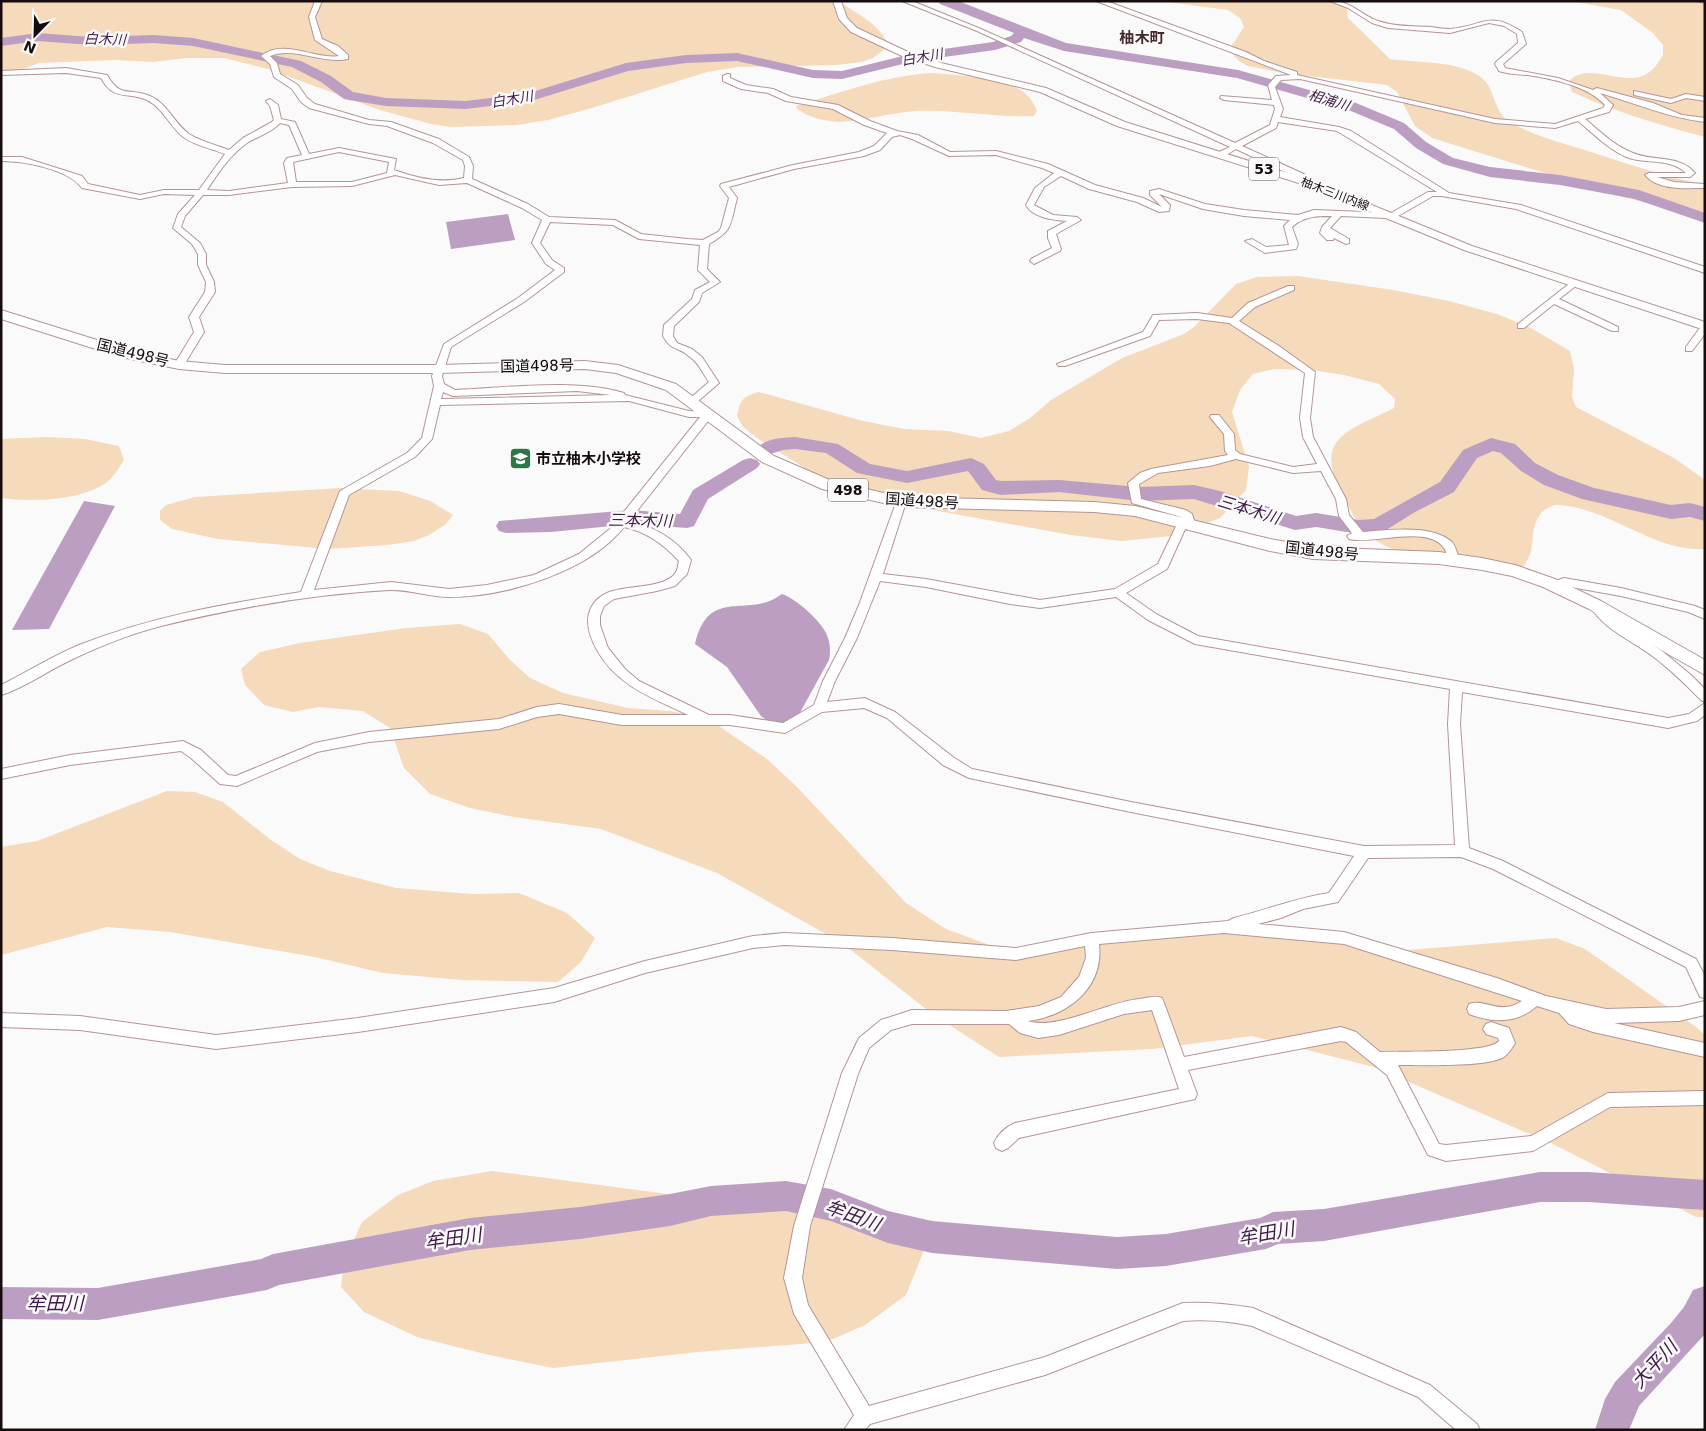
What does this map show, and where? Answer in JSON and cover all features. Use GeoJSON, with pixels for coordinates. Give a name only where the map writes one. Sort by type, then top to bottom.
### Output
{"type":"FeatureCollection","features":[{"type":"Feature","properties":{"kind":"highway","name":"国道498号"},"geometry":{"type":"LineString","coordinates":[[1,314],[126,354],[179,364],[225,369],[438,369],[585,365],[618,369],[671,387],[768,459],[828,485],[901,502],[1094,507],[1135,511],[1270,545],[1313,553],[1454,560],[1515,571],[1595,605],[1705,668]]}},
{"type":"Feature","properties":{"kind":"main road","name":"柚木三川内線"},"geometry":{"type":"LineString","coordinates":[[837,1],[844,19],[854,30],[905,54],[953,69],[1043,90],[1121,124],[1308,182],[1468,248],[1705,327]]}},
{"type":"Feature","properties":{"kind":"street"},"geometry":{"type":"LineString","coordinates":[[319,1],[313,8],[312,22],[320,40],[335,48],[345,58],[326,58],[290,51],[272,51],[265,56],[273,64],[282,80],[295,86],[304,100],[312,106],[369,122],[388,124],[423,135],[447,147],[466,158],[469,166],[468,180]]}},
{"type":"Feature","properties":{"kind":"street"},"geometry":{"type":"LineString","coordinates":[[905,1],[979,30],[1236,146],[1303,177],[1308,182]]}},
{"type":"Feature","properties":{"kind":"street"},"geometry":{"type":"LineString","coordinates":[[1099,1],[1243,54],[1261,63],[1313,80]]}},
{"type":"Feature","properties":{"kind":"street"},"geometry":{"type":"LineString","coordinates":[[1220,155],[1273,126],[1279,108],[1271,87],[1279,78],[1290,76],[1495,121],[1555,126],[1606,110],[1609,105],[1605,99],[1592,92],[1569,84],[1536,74],[1502,70],[1499,64],[1522,44],[1520,33],[1506,24],[1489,21],[1450,31],[1388,26],[1374,22],[1350,6],[1333,1]]}},
{"type":"Feature","properties":{"kind":"street"},"geometry":{"type":"LineString","coordinates":[[1700,1],[1705,2]]}},
{"type":"Feature","properties":{"kind":"street"},"geometry":{"type":"LineString","coordinates":[[1,73],[55,70],[93,73],[104,77],[110,88],[116,92],[146,97],[156,102],[187,136],[230,153]]}},
{"type":"Feature","properties":{"kind":"street"},"geometry":{"type":"LineString","coordinates":[[727,76],[726,78],[731,82],[744,87],[770,91],[789,99],[835,107],[867,123],[897,134],[915,137],[949,154],[996,153],[1045,166],[1092,186],[1140,200],[1162,210],[1166,209],[1166,205],[1153,193],[1155,191],[1224,211],[1298,218],[1314,214],[1390,216],[1431,194],[1450,195],[1518,207],[1705,270]]}},
{"type":"Feature","properties":{"kind":"street"},"geometry":{"type":"LineString","coordinates":[[1569,84],[1587,86],[1650,105],[1681,117],[1705,120]]}},
{"type":"Feature","properties":{"kind":"street"},"geometry":{"type":"LineString","coordinates":[[1637,93],[1671,101],[1686,96],[1705,100]]}},
{"type":"Feature","properties":{"kind":"street"},"geometry":{"type":"LineString","coordinates":[[1224,98],[1277,103]]}},
{"type":"Feature","properties":{"kind":"street"},"geometry":{"type":"LineString","coordinates":[[179,364],[199,332],[194,317],[210,292],[210,282],[202,265],[202,254],[196,243],[177,228],[181,214],[196,200],[230,153],[246,140],[274,126],[278,120],[274,105],[270,101]]}},
{"type":"Feature","properties":{"kind":"street"},"geometry":{"type":"LineString","coordinates":[[1275,119],[1339,129],[1450,195]]}},
{"type":"Feature","properties":{"kind":"street"},"geometry":{"type":"LineString","coordinates":[[1580,119],[1623,152],[1634,157],[1678,164],[1686,167],[1691,173],[1684,177],[1649,175],[1654,180],[1673,184],[1705,186]]}},
{"type":"Feature","properties":{"kind":"street"},"geometry":{"type":"LineString","coordinates":[[278,120],[292,124],[306,156]]}},
{"type":"Feature","properties":{"kind":"street"},"geometry":{"type":"LineString","coordinates":[[292,185],[288,163],[294,158],[339,150],[393,161],[390,171],[395,173],[432,181],[461,182],[468,180],[547,219],[615,223],[639,236],[658,240],[705,243],[721,234],[725,228],[733,198],[724,186],[793,167],[861,154],[877,148],[888,135],[897,134]]}},
{"type":"Feature","properties":{"kind":"street"},"geometry":{"type":"LineString","coordinates":[[1,159],[22,159],[38,163],[79,178],[85,186],[140,197],[164,192],[229,193],[292,185],[352,184],[395,173]]}},
{"type":"Feature","properties":{"kind":"street"},"geometry":{"type":"LineString","coordinates":[[1034,261],[1057,249],[1051,233],[1077,220],[1051,217],[1030,205],[1034,193],[1044,180],[1060,173]]}},
{"type":"Feature","properties":{"kind":"street"},"geometry":{"type":"LineString","coordinates":[[1330,238],[1324,233],[1325,229],[1338,214]]}},
{"type":"Feature","properties":{"kind":"street"},"geometry":{"type":"LineString","coordinates":[[1249,241],[1265,250],[1293,247],[1294,244],[1288,226],[1298,218]]}},
{"type":"Feature","properties":{"kind":"street"},"geometry":{"type":"LineString","coordinates":[[306,595],[344,493],[411,455],[427,439],[439,386],[436,376],[446,346],[521,300],[561,270],[549,262],[540,252],[536,243],[547,219]]}},
{"type":"Feature","properties":{"kind":"street"},"geometry":{"type":"LineString","coordinates":[[1325,229],[1346,241]]}},
{"type":"Feature","properties":{"kind":"street"},"geometry":{"type":"LineString","coordinates":[[692,401],[714,383],[696,355],[689,350],[673,345],[668,336],[669,325],[696,300],[698,292],[716,282],[702,270],[705,243]]}},
{"type":"Feature","properties":{"kind":"street"},"geometry":{"type":"LineString","coordinates":[[1521,326],[1574,283]]}},
{"type":"Feature","properties":{"kind":"street"},"geometry":{"type":"LineString","coordinates":[[1234,322],[1239,313],[1249,304],[1291,288]]}},
{"type":"Feature","properties":{"kind":"street"},"geometry":{"type":"LineString","coordinates":[[1553,300],[1614,329]]}},
{"type":"Feature","properties":{"kind":"street"},"geometry":{"type":"LineString","coordinates":[[1062,364],[1146,334],[1156,317],[1197,316],[1234,322],[1310,372],[1305,418],[1308,437],[1340,499],[1344,516],[1358,536],[1424,533],[1440,539],[1449,545],[1454,560]]}},
{"type":"Feature","properties":{"kind":"street"},"geometry":{"type":"LineString","coordinates":[[1689,349],[1705,327]]}},
{"type":"Feature","properties":{"kind":"street"},"geometry":{"type":"LineString","coordinates":[[439,386],[453,393],[578,388],[604,390],[688,414],[708,414]]}},
{"type":"Feature","properties":{"kind":"street"},"geometry":{"type":"LineString","coordinates":[[435,402],[629,398]]}},
{"type":"Feature","properties":{"kind":"street"},"geometry":{"type":"LineString","coordinates":[[1,690],[82,648],[156,623],[218,609],[306,595],[391,586],[449,592],[487,589],[537,578],[583,557],[615,531],[708,414]]}},
{"type":"Feature","properties":{"kind":"street"},"geometry":{"type":"LineString","coordinates":[[1215,417],[1228,434],[1230,450],[1236,456],[1293,470],[1325,467]]}},
{"type":"Feature","properties":{"kind":"street"},"geometry":{"type":"LineString","coordinates":[[875,577],[926,583],[1010,600],[1040,604],[1118,593],[1163,566],[1187,523],[1188,517],[1182,513],[1136,501],[1133,484],[1141,476],[1153,471],[1223,461],[1236,456]]}},
{"type":"Feature","properties":{"kind":"street"},"geometry":{"type":"LineString","coordinates":[[819,708],[824,690],[850,639],[875,577],[901,502]]}},
{"type":"Feature","properties":{"kind":"street"},"geometry":{"type":"LineString","coordinates":[[621,524],[642,526],[666,540],[685,560],[685,570],[678,579],[667,586],[611,595],[602,601],[594,614],[594,628],[602,649],[628,678],[708,720]]}},
{"type":"Feature","properties":{"kind":"street"},"geometry":{"type":"LineString","coordinates":[[1554,586],[1564,582],[1621,592],[1691,609],[1705,615]]}},
{"type":"Feature","properties":{"kind":"street"},"geometry":{"type":"LineString","coordinates":[[1118,593],[1152,617],[1195,640],[1668,723],[1693,718],[1705,708]]}},
{"type":"Feature","properties":{"kind":"street"},"geometry":{"type":"LineString","coordinates":[[1595,605],[1606,620],[1658,654],[1687,678],[1705,697]]}},
{"type":"Feature","properties":{"kind":"street"},"geometry":{"type":"LineString","coordinates":[[1456,686],[1454,724],[1462,852]]}},
{"type":"Feature","properties":{"kind":"street"},"geometry":{"type":"LineString","coordinates":[[1,774],[70,760],[183,746],[196,754],[225,780],[237,782],[315,748],[369,737],[499,724],[537,712],[559,709],[622,720],[730,720],[785,728],[819,708],[865,703],[891,715],[948,761],[969,773],[1113,804],[1364,852],[1462,852],[1498,865],[1672,952],[1691,963],[1705,992]]}},
{"type":"Feature","properties":{"kind":"street"},"geometry":{"type":"LineString","coordinates":[[1,1020],[80,1023],[216,1042],[358,1025],[554,995],[645,967],[753,942],[784,939],[892,944],[1016,954],[1091,939],[1224,927],[1281,912],[1301,902],[1333,898],[1364,852]]}},
{"type":"Feature","properties":{"kind":"street"},"geometry":{"type":"LineString","coordinates":[[1224,927],[1344,938],[1497,985],[1535,999],[1606,1016],[1679,1014],[1705,1008]]}},
{"type":"Feature","properties":{"kind":"street"},"geometry":{"type":"LineString","coordinates":[[865,1416],[800,1308],[793,1278],[802,1226],[850,1072],[864,1043],[886,1025],[912,1018],[1011,1017],[1040,1013],[1066,1002],[1085,981],[1093,958],[1091,939]]}},
{"type":"Feature","properties":{"kind":"street"},"geometry":{"type":"LineString","coordinates":[[1474,1009],[1506,1014],[1522,1011],[1535,999]]}},
{"type":"Feature","properties":{"kind":"street"},"geometry":{"type":"LineString","coordinates":[[1002,1142],[1015,1130],[1189,1094],[1157,1003],[1124,1008],[1059,1028],[1038,1031],[1024,1028],[1011,1017]]}},
{"type":"Feature","properties":{"kind":"street"},"geometry":{"type":"LineString","coordinates":[[1564,1007],[1574,1019],[1593,1025],[1694,1046],[1705,1050]]}},
{"type":"Feature","properties":{"kind":"street"},"geometry":{"type":"LineString","coordinates":[[1377,1059],[1478,1056],[1499,1052],[1508,1043],[1504,1033],[1491,1029]]}},
{"type":"Feature","properties":{"kind":"street"},"geometry":{"type":"LineString","coordinates":[[1179,1066],[1341,1034],[1351,1037],[1392,1070],[1434,1150],[1446,1153],[1533,1143],[1608,1100],[1705,1098]]}},
{"type":"Feature","properties":{"kind":"street"},"geometry":{"type":"LineString","coordinates":[[853,1430],[865,1416],[1045,1366],[1184,1312],[1203,1310],[1254,1317],[1424,1390],[1471,1430]]}},
{"type":"Feature","properties":{"kind":"shaded area"},"geometry":{"type":"Polygon","coordinates":[[[1,1],[839,1],[878,29],[887,42],[885,49],[873,58],[862,62],[836,65],[738,67],[707,72],[548,120],[517,125],[450,127],[431,124],[380,110],[268,69],[224,58],[186,58],[153,62],[114,60],[39,63],[1,77],[1,1]]]}},
{"type":"Feature","properties":{"kind":"shaded area"},"geometry":{"type":"Polygon","coordinates":[[[1160,1],[1346,1],[1348,18],[1390,59],[1453,66],[1477,74],[1488,86],[1501,114],[1519,127],[1548,139],[1675,178],[1705,185],[1705,219],[1606,192],[1432,138],[1415,126],[1397,92],[1387,85],[1283,73],[1248,66],[1239,61],[1229,50],[1244,27],[1240,18],[1228,10],[1160,1]]]}},
{"type":"Feature","properties":{"kind":"shaded area"},"geometry":{"type":"Polygon","coordinates":[[[1570,1],[1705,1],[1705,137],[1638,118],[1572,92],[1569,81],[1577,75],[1597,73],[1629,78],[1639,77],[1648,73],[1655,67],[1663,55],[1663,45],[1653,33],[1621,10],[1570,1]]]}},
{"type":"Feature","properties":{"kind":"shaded area"},"geometry":{"type":"Polygon","coordinates":[[[931,73],[981,78],[1007,84],[1026,94],[1037,110],[1034,116],[915,111],[839,122],[817,118],[796,108],[797,106],[863,85],[897,77],[931,73]]]}},
{"type":"Feature","properties":{"kind":"shaded area"},"geometry":{"type":"Polygon","coordinates":[[[508,214],[515,240],[451,249],[446,222],[508,214]]]}},
{"type":"Feature","properties":{"kind":"shaded area"},"geometry":{"type":"Polygon","coordinates":[[[1298,276],[1393,290],[1449,301],[1497,314],[1529,327],[1570,351],[1574,369],[1572,397],[1576,407],[1674,458],[1705,480],[1705,549],[1667,544],[1596,514],[1578,508],[1557,505],[1542,512],[1538,517],[1534,526],[1531,552],[1522,569],[1444,562],[1404,553],[1386,546],[1371,537],[1353,515],[1333,472],[1331,457],[1335,445],[1342,436],[1394,408],[1395,399],[1379,384],[1344,375],[1312,370],[1274,369],[1253,374],[1240,390],[1232,412],[1249,467],[1246,490],[1220,518],[1172,536],[1121,541],[1071,535],[877,500],[816,475],[760,440],[743,427],[737,416],[743,399],[759,392],[863,421],[904,429],[948,431],[981,438],[1009,431],[1030,418],[1051,400],[1122,358],[1184,334],[1194,327],[1236,284],[1257,277],[1298,276]]]}},
{"type":"Feature","properties":{"kind":"shaded area"},"geometry":{"type":"Polygon","coordinates":[[[46,437],[85,439],[119,446],[124,460],[107,482],[84,493],[42,500],[1,498],[1,439],[46,437]]]}},
{"type":"Feature","properties":{"kind":"shaded area"},"geometry":{"type":"Polygon","coordinates":[[[340,488],[399,491],[430,501],[453,515],[446,524],[429,535],[414,541],[388,545],[328,549],[218,539],[172,529],[160,520],[160,511],[166,505],[195,497],[340,488]]]}},
{"type":"Feature","properties":{"kind":"shaded area"},"geometry":{"type":"Polygon","coordinates":[[[84,501],[115,506],[49,629],[12,630],[84,501]]]}},
{"type":"Feature","properties":{"kind":"shaded area"},"geometry":{"type":"Polygon","coordinates":[[[782,594],[813,616],[827,636],[830,650],[829,660],[797,718],[788,724],[770,723],[761,716],[727,667],[695,644],[701,626],[710,615],[720,609],[769,601],[782,594]]]}},
{"type":"Feature","properties":{"kind":"shaded area"},"geometry":{"type":"Polygon","coordinates":[[[460,624],[488,634],[510,660],[530,678],[563,693],[628,708],[670,711],[707,718],[767,759],[797,787],[906,903],[946,929],[995,947],[1046,954],[1163,928],[1201,922],[1313,937],[1358,948],[1395,951],[1556,938],[1585,949],[1705,1035],[1705,1217],[1696,1217],[1553,1144],[1374,1067],[1252,1036],[1152,1049],[999,1057],[931,1013],[842,943],[717,873],[601,829],[514,817],[470,808],[430,794],[404,768],[390,728],[363,711],[319,707],[293,712],[264,705],[245,685],[241,669],[260,652],[300,643],[406,628],[460,624]]]}},
{"type":"Feature","properties":{"kind":"shaded area"},"geometry":{"type":"Polygon","coordinates":[[[167,791],[195,792],[223,802],[271,840],[300,859],[330,871],[396,888],[472,894],[519,893],[567,913],[595,938],[581,962],[558,982],[462,980],[383,973],[315,957],[170,932],[107,927],[1,955],[1,847],[37,841],[167,791]]]}},
{"type":"Feature","properties":{"kind":"shaded area"},"geometry":{"type":"Polygon","coordinates":[[[492,1171],[714,1200],[767,1201],[815,1195],[885,1220],[909,1234],[924,1250],[906,1295],[865,1325],[826,1342],[698,1352],[553,1368],[417,1337],[364,1312],[341,1287],[344,1261],[362,1222],[398,1195],[433,1181],[492,1171]]]}},
{"type":"Feature","properties":{"kind":"waterway","name":"相浦川"},"geometry":{"type":"LineString","coordinates":[[945,1],[1064,47],[1238,74],[1351,106],[1399,126],[1421,145],[1448,161],[1490,172],[1560,180],[1639,195],[1705,218]]}},
{"type":"Feature","properties":{"kind":"waterway","name":"白木川"},"geometry":{"type":"LineString","coordinates":[[1,42],[38,37],[91,41],[154,39],[193,42],[296,64],[326,79],[349,96],[386,102],[466,105],[531,97],[626,67],[686,59],[737,57],[813,74],[842,75],[915,57],[995,46],[1016,39],[1021,33]]}},
{"type":"Feature","properties":{"kind":"waterway","name":"三本木川"},"geometry":{"type":"LineString","coordinates":[[767,449],[780,444],[795,443],[831,448],[864,469],[907,477],[971,464],[977,468],[989,485],[1001,488],[1059,486],[1139,494],[1194,492],[1213,496],[1295,523],[1316,520],[1359,527],[1379,525],[1408,507],[1447,487],[1470,454],[1491,444],[1508,448],[1528,467],[1551,480],[1589,494],[1671,512],[1690,510],[1705,514]]}},
{"type":"Feature","properties":{"kind":"waterway","name":"三本木川"},"geometry":{"type":"LineString","coordinates":[[506,526],[551,525],[632,517],[687,521],[700,495],[750,464]]}},
{"type":"Feature","properties":{"kind":"waterway","name":"牟田川"},"geometry":{"type":"LineString","coordinates":[[1,1303],[98,1304],[267,1274],[273,1270],[470,1234],[580,1223],[670,1210],[711,1201],[786,1196],[831,1205],[888,1227],[932,1237],[1117,1253],[1166,1250],[1266,1233],[1273,1228],[1324,1225],[1540,1187],[1588,1187],[1705,1195]]}},
{"type":"Feature","properties":{"kind":"waterway","name":"大平川"},"geometry":{"type":"LineString","coordinates":[[1612,1430],[1617,1411],[1627,1394],[1683,1335],[1696,1319],[1705,1302]]}},
{"type":"Feature","properties":{"kind":"place","name":"市立柚木小学校"},"geometry":{"type":"Point","coordinates":[520,459]}},
{"type":"Feature","properties":{"kind":"district","name":"柚木町"},"geometry":{"type":"Point","coordinates":[1142,38]}}]}
